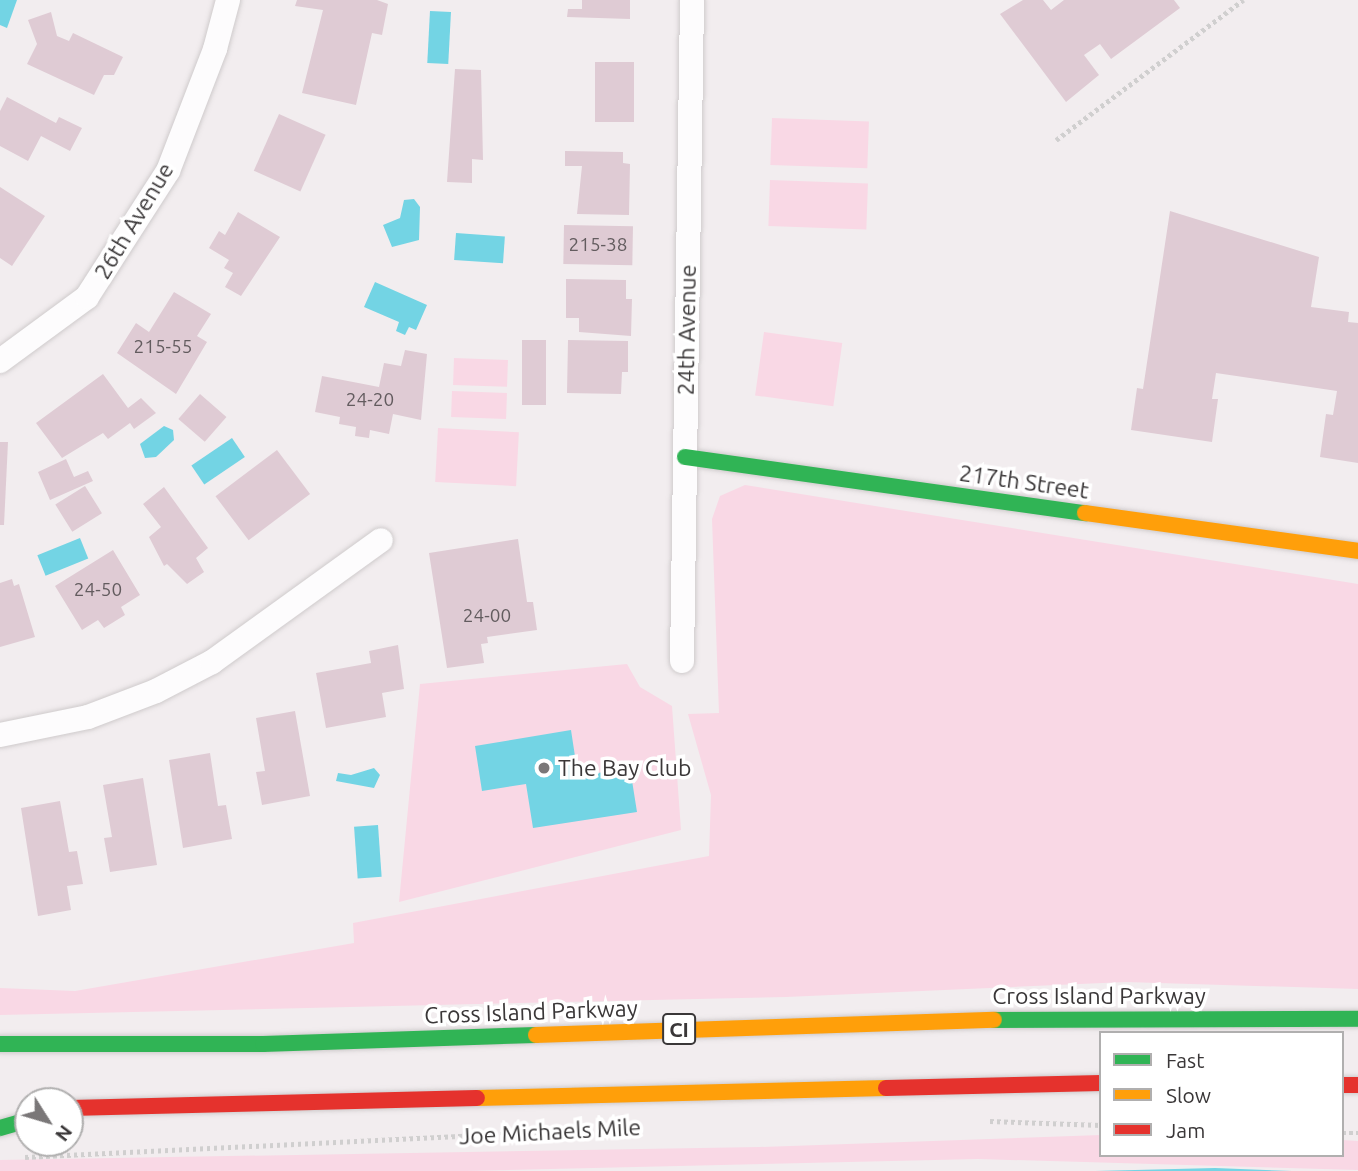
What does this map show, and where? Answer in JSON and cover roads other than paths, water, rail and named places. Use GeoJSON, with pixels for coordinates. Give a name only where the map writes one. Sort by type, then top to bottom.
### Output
{"type":"FeatureCollection","features":[{"type":"Feature","properties":{"kind":"main road","name":"217th Street"},"geometry":{"type":"LineString","coordinates":[[685,457],[1358,551]]}},
{"type":"Feature","properties":{"kind":"main road","name":"Cross Island Parkway"},"geometry":{"type":"LineString","coordinates":[[0,1044],[263,1044],[953,1020],[1358,1019]]}},
{"type":"Feature","properties":{"kind":"main road"},"geometry":{"type":"LineString","coordinates":[[84,1108],[1099,1083]]}},
{"type":"Feature","properties":{"kind":"main road"},"geometry":{"type":"LineString","coordinates":[[9,1105],[14,1105]]}},
{"type":"Feature","properties":{"kind":"street","name":"26th Avenue"},"geometry":{"type":"LineString","coordinates":[[0,361],[87,298],[168,171],[215,49],[228,0]]}},
{"type":"Feature","properties":{"kind":"street","name":"24th Avenue"},"geometry":{"type":"LineString","coordinates":[[682,661],[692,0]]}},
{"type":"Feature","properties":{"kind":"street"},"geometry":{"type":"LineString","coordinates":[[0,736],[88,717],[156,691],[212,662],[382,540]]}},
{"type":"Feature","properties":{"kind":"water"},"geometry":{"type":"Polygon","coordinates":[[[0,0],[17,0],[7,28],[0,25],[0,0]]]}},
{"type":"Feature","properties":{"kind":"water"},"geometry":{"type":"Polygon","coordinates":[[[430,11],[451,12],[448,64],[427,63],[430,11]]]}},
{"type":"Feature","properties":{"kind":"water"},"geometry":{"type":"Polygon","coordinates":[[[414,199],[420,207],[419,240],[392,247],[383,225],[400,218],[404,200],[414,199]]]}},
{"type":"Feature","properties":{"kind":"water"},"geometry":{"type":"Polygon","coordinates":[[[456,233],[505,236],[503,263],[454,260],[456,233]]]}},
{"type":"Feature","properties":{"kind":"water"},"geometry":{"type":"Polygon","coordinates":[[[375,282],[427,305],[416,330],[409,327],[405,335],[396,331],[399,322],[364,307],[375,282]]]}},
{"type":"Feature","properties":{"kind":"water"},"geometry":{"type":"Polygon","coordinates":[[[164,426],[173,430],[174,440],[156,457],[145,458],[140,444],[164,426]]]}},
{"type":"Feature","properties":{"kind":"water"},"geometry":{"type":"Polygon","coordinates":[[[232,438],[245,457],[204,484],[191,465],[232,438]]]}},
{"type":"Feature","properties":{"kind":"water"},"geometry":{"type":"Polygon","coordinates":[[[80,538],[88,558],[46,576],[37,555],[80,538]]]}},
{"type":"Feature","properties":{"kind":"water"},"geometry":{"type":"Polygon","coordinates":[[[571,730],[578,776],[630,768],[637,812],[533,828],[526,784],[482,791],[475,746],[571,730]]]}},
{"type":"Feature","properties":{"kind":"water"},"geometry":{"type":"Polygon","coordinates":[[[374,768],[380,775],[374,788],[336,781],[338,773],[351,775],[374,768]]]}},
{"type":"Feature","properties":{"kind":"water"},"geometry":{"type":"Polygon","coordinates":[[[378,825],[382,877],[358,879],[354,827],[378,825]]]}},
{"type":"Feature","properties":{"kind":"water"},"geometry":{"type":"Polygon","coordinates":[[[1215,1168],[1292,1171],[1095,1171],[1215,1168]]]}},
{"type":"Feature","properties":{"kind":"place","name":"The Bay Club"},"geometry":{"type":"Point","coordinates":[544,768]}}]}
